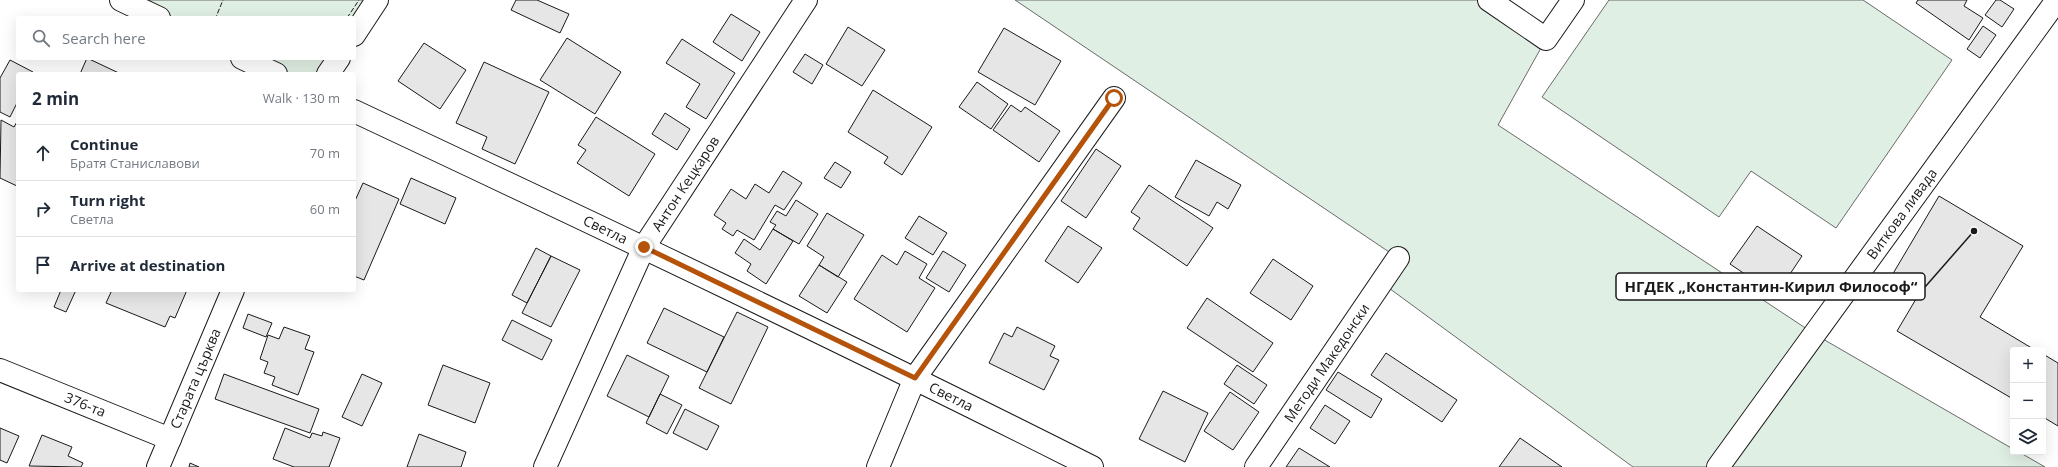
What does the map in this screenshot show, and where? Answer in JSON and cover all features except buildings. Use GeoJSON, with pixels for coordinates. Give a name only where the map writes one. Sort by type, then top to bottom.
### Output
{"type":"FeatureCollection","features":[{"type":"Feature","properties":{"kind":"street"},"geometry":{"type":"LineString","coordinates":[[121,0],[155,16]]}},
{"type":"Feature","properties":{"kind":"street"},"geometry":{"type":"LineString","coordinates":[[356,32],[377,0]]}},
{"type":"Feature","properties":{"kind":"street","name":"Антон Кецкаров"},"geometry":{"type":"LineString","coordinates":[[546,467],[644,247],[806,0]]}},
{"type":"Feature","properties":{"kind":"street"},"geometry":{"type":"LineString","coordinates":[[1489,0],[1546,39],[1573,0]]}},
{"type":"Feature","properties":{"kind":"street","name":"Виткова ливада"},"geometry":{"type":"LineString","coordinates":[[1718,467],[2057,0]]}},
{"type":"Feature","properties":{"kind":"street"},"geometry":{"type":"LineString","coordinates":[[246,60],[272,72]]}},
{"type":"Feature","properties":{"kind":"street"},"geometry":{"type":"LineString","coordinates":[[329,72],[338,60]]}},
{"type":"Feature","properties":{"kind":"street"},"geometry":{"type":"LineString","coordinates":[[878,467],[915,378],[1114,98]]}},
{"type":"Feature","properties":{"kind":"street","name":"Светла"},"geometry":{"type":"LineString","coordinates":[[356,112],[644,247],[915,378],[1092,467]]}},
{"type":"Feature","properties":{"kind":"street","name":"Методи Македонски"},"geometry":{"type":"LineString","coordinates":[[1256,467],[1398,258]]}},
{"type":"Feature","properties":{"kind":"street","name":"Старата църква"},"geometry":{"type":"LineString","coordinates":[[158,467],[232,292]]}},
{"type":"Feature","properties":{"kind":"street","name":"376-та"},"geometry":{"type":"LineString","coordinates":[[0,370],[170,439]]}},
{"type":"Feature","properties":{"kind":"green space"},"geometry":{"type":"Polygon","coordinates":[[[121,0],[377,0],[356,16],[155,16],[121,0]]]}},
{"type":"Feature","properties":{"kind":"green space"},"geometry":{"type":"Polygon","coordinates":[[[1015,0],[1489,0],[1546,39],[1498,125],[1816,335],[2010,447],[2010,455],[2024,455],[2045,467],[1633,467],[1382,283],[1398,258],[1015,0]]]}},
{"type":"Feature","properties":{"kind":"green space"},"geometry":{"type":"Polygon","coordinates":[[[1609,0],[1863,0],[1952,60],[1836,228],[1751,171],[1719,217],[1542,97],[1609,0]]]}},
{"type":"Feature","properties":{"kind":"green space"},"geometry":{"type":"Polygon","coordinates":[[[246,60],[338,60],[329,72],[272,72],[246,60]]]}},
{"type":"Feature","properties":{"kind":"fence"},"geometry":{"type":"LineString","coordinates":[[216,16],[223,0]]}},
{"type":"Feature","properties":{"kind":"fence"},"geometry":{"type":"LineString","coordinates":[[348,16],[359,0]]}},
{"type":"Feature","properties":{"kind":"place","name":"НГДЕК „Константин-Кирил Философ“"},"geometry":{"type":"Point","coordinates":[1974,231]}},
{"type":"Feature","properties":{"kind":"route"},"geometry":{"type":"LineString","coordinates":[[644,247],[915,378],[1114,98]]}}]}
